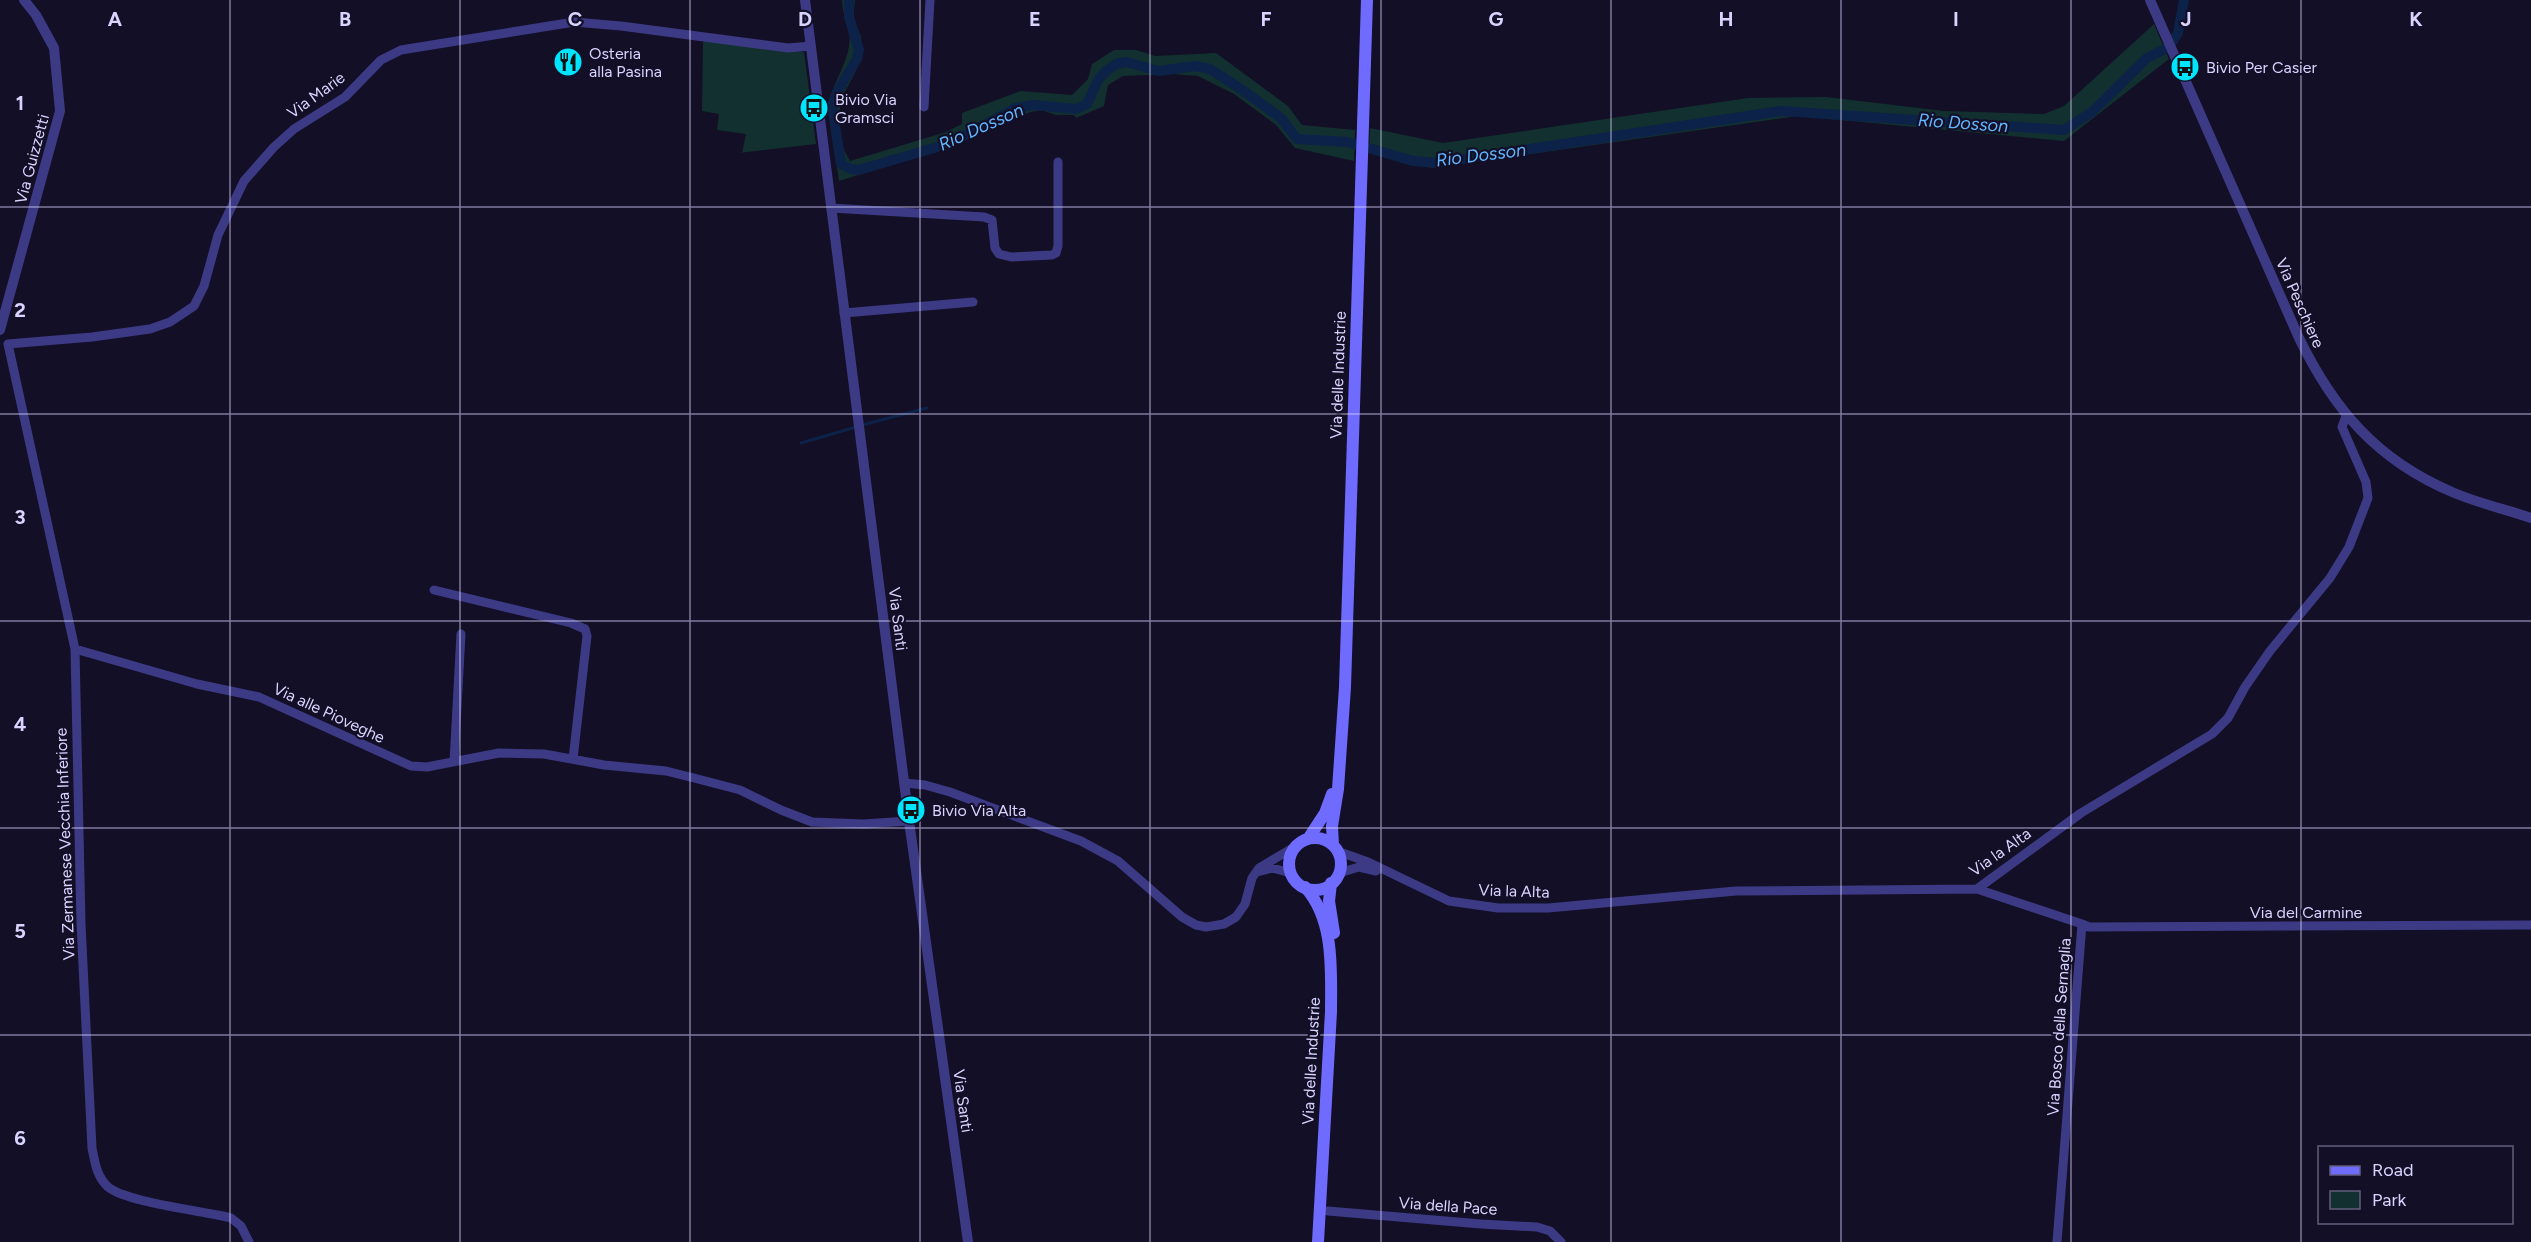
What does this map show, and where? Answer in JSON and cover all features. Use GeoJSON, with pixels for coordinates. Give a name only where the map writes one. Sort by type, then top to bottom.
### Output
{"type":"FeatureCollection","features":[{"type":"Feature","properties":{"kind":"main road","name":"Via delle Industrie"},"geometry":{"type":"LineString","coordinates":[[1335,848],[1332,826],[1342,752],[1367,0]]}},
{"type":"Feature","properties":{"kind":"main road","name":"Via delle Industrie"},"geometry":{"type":"LineString","coordinates":[[1308,839],[1325,813],[1331,798],[1342,752]]}},
{"type":"Feature","properties":{"kind":"main road"},"geometry":{"type":"LineString","coordinates":[[1308,839],[1326,840],[1335,848],[1341,866],[1335,878],[1319,889],[1305,887],[1294,879],[1291,873],[1289,859],[1296,846],[1308,839]]}},
{"type":"Feature","properties":{"kind":"main road","name":"Via delle Industrie"},"geometry":{"type":"LineString","coordinates":[[1326,1242],[1339,994],[1337,956],[1329,901],[1335,878]]}},
{"type":"Feature","properties":{"kind":"main road","name":"Via delle Industrie"},"geometry":{"type":"LineString","coordinates":[[1305,887],[1318,903],[1325,924],[1331,975],[1318,1242]]}},
{"type":"Feature","properties":{"kind":"street","name":"Via Guizzetti"},"geometry":{"type":"LineString","coordinates":[[0,330],[60,111],[54,48],[36,15],[24,0]]}},
{"type":"Feature","properties":{"kind":"street","name":"Via Santi"},"geometry":{"type":"LineString","coordinates":[[805,0],[904,783],[968,1242]]}},
{"type":"Feature","properties":{"kind":"street"},"geometry":{"type":"LineString","coordinates":[[924,108],[930,0]]}},
{"type":"Feature","properties":{"kind":"street","name":"Via Peschiere"},"geometry":{"type":"LineString","coordinates":[[2150,0],[2299,338],[2325,387],[2346,416],[2399,463],[2432,482],[2473,500],[2531,518]]}},
{"type":"Feature","properties":{"kind":"street","name":"Via Marie"},"geometry":{"type":"LineString","coordinates":[[8,344],[92,337],[150,329],[170,322],[194,306],[204,285],[218,235],[244,182],[274,147],[294,129],[345,97],[381,60],[400,50],[574,22],[788,48],[811,46]]}},
{"type":"Feature","properties":{"kind":"street"},"geometry":{"type":"LineString","coordinates":[[831,208],[984,217],[992,220],[995,248],[999,254],[1011,257],[1052,255],[1056,253],[1058,246],[1058,162]]}},
{"type":"Feature","properties":{"kind":"street"},"geometry":{"type":"LineString","coordinates":[[844,313],[973,302]]}},
{"type":"Feature","properties":{"kind":"street"},"geometry":{"type":"LineString","coordinates":[[0,336],[8,344]]}},
{"type":"Feature","properties":{"kind":"street","name":"Via Zermanese Vecchia Inferiore"},"geometry":{"type":"LineString","coordinates":[[8,344],[75,649],[81,924],[92,1148],[97,1173],[108,1187],[124,1196],[231,1218],[241,1226],[249,1242]]}},
{"type":"Feature","properties":{"kind":"street","name":"Via la Alta"},"geometry":{"type":"LineString","coordinates":[[1407,882],[1449,901],[1498,908],[1548,908],[1736,891],[1977,890],[2081,813],[2212,734],[2228,718],[2245,687],[2270,651],[2330,578],[2349,547],[2368,498],[2366,482],[2342,427],[2346,416]]}},
{"type":"Feature","properties":{"kind":"street"},"geometry":{"type":"LineString","coordinates":[[434,590],[571,623],[585,629],[587,636],[573,759]]}},
{"type":"Feature","properties":{"kind":"street"},"geometry":{"type":"LineString","coordinates":[[454,762],[461,634]]}},
{"type":"Feature","properties":{"kind":"street","name":"Via alle Pioveghe"},"geometry":{"type":"LineString","coordinates":[[75,649],[197,684],[259,698],[403,764],[427,767],[499,753],[573,759],[604,765],[666,771],[740,790],[812,822],[863,824],[909,821]]}},
{"type":"Feature","properties":{"kind":"street"},"geometry":{"type":"LineString","coordinates":[[904,783],[925,785],[950,792],[1081,841],[1118,861],[1182,917],[1196,925],[1206,927],[1224,924],[1236,917],[1245,904],[1255,873],[1263,864],[1296,846]]}},
{"type":"Feature","properties":{"kind":"street"},"geometry":{"type":"LineString","coordinates":[[1335,848],[1407,882]]}},
{"type":"Feature","properties":{"kind":"street"},"geometry":{"type":"LineString","coordinates":[[1255,873],[1272,867],[1291,873]]}},
{"type":"Feature","properties":{"kind":"street"},"geometry":{"type":"LineString","coordinates":[[1335,878],[1353,867],[1365,868],[1407,882]]}},
{"type":"Feature","properties":{"kind":"street","name":"Via Bosco della Sernaglia"},"geometry":{"type":"LineString","coordinates":[[1977,890],[2082,924],[2057,1242]]}},
{"type":"Feature","properties":{"kind":"street","name":"Via del Carmine"},"geometry":{"type":"LineString","coordinates":[[2082,924],[2089,927],[2531,925]]}},
{"type":"Feature","properties":{"kind":"street","name":"Via della Pace"},"geometry":{"type":"LineString","coordinates":[[1328,1210],[1537,1227],[1550,1231],[1561,1242]]}},
{"type":"Feature","properties":{"kind":"green space"},"geometry":{"type":"Polygon","coordinates":[[[842,0],[855,0],[853,19],[861,36],[862,53],[855,73],[843,95],[837,122],[844,150],[850,161],[946,132],[962,124],[962,113],[1021,91],[1072,95],[1088,79],[1092,64],[1114,50],[1136,50],[1155,56],[1216,53],[1288,106],[1302,125],[1355,130],[1354,161],[1295,148],[1276,125],[1234,94],[1198,76],[1173,74],[1123,76],[1108,85],[1104,106],[1076,118],[1074,115],[1056,115],[1041,110],[1031,112],[989,126],[952,146],[839,181],[829,102],[848,50],[849,31],[842,0]]]}},
{"type":"Feature","properties":{"kind":"green space"},"geometry":{"type":"Polygon","coordinates":[[[2154,24],[2169,59],[2064,141],[1798,116],[1433,168],[1409,165],[1369,153],[1370,128],[1443,143],[1748,98],[1826,97],[1944,111],[2044,114],[2064,106],[2154,24]]]}},
{"type":"Feature","properties":{"kind":"green space"},"geometry":{"type":"Polygon","coordinates":[[[703,41],[804,52],[816,144],[742,153],[746,134],[717,130],[719,114],[702,111],[703,41]]]}},
{"type":"Feature","properties":{"kind":"waterway","name":"Rio Dosson"},"geometry":{"type":"LineString","coordinates":[[849,0],[849,17],[859,50],[857,59],[837,92],[832,105],[841,164],[859,170],[960,138],[1016,108],[1033,105],[1076,109],[1087,104],[1098,80],[1106,71],[1116,64],[1126,62],[1159,71],[1195,66],[1210,69],[1281,118],[1297,139],[1347,142],[1414,161],[1437,163],[1781,111],[2064,130],[2092,112],[2147,58],[2169,47],[2178,33],[2184,0]]}},
{"type":"Feature","properties":{"kind":"waterway"},"geometry":{"type":"LineString","coordinates":[[862,425],[927,408]]}},
{"type":"Feature","properties":{"kind":"waterway"},"geometry":{"type":"LineString","coordinates":[[801,443],[856,427]]}},
{"type":"Feature","properties":{"kind":"place","name":"Osteria alla Pasina"},"geometry":{"type":"Point","coordinates":[568,62]}},
{"type":"Feature","properties":{"kind":"place","name":"Bivio Per Casier"},"geometry":{"type":"Point","coordinates":[2185,67]}},
{"type":"Feature","properties":{"kind":"place","name":"Bivio Via Gramsci"},"geometry":{"type":"Point","coordinates":[814,108]}},
{"type":"Feature","properties":{"kind":"place","name":"Bivio Via Alta"},"geometry":{"type":"Point","coordinates":[911,810]}}]}
